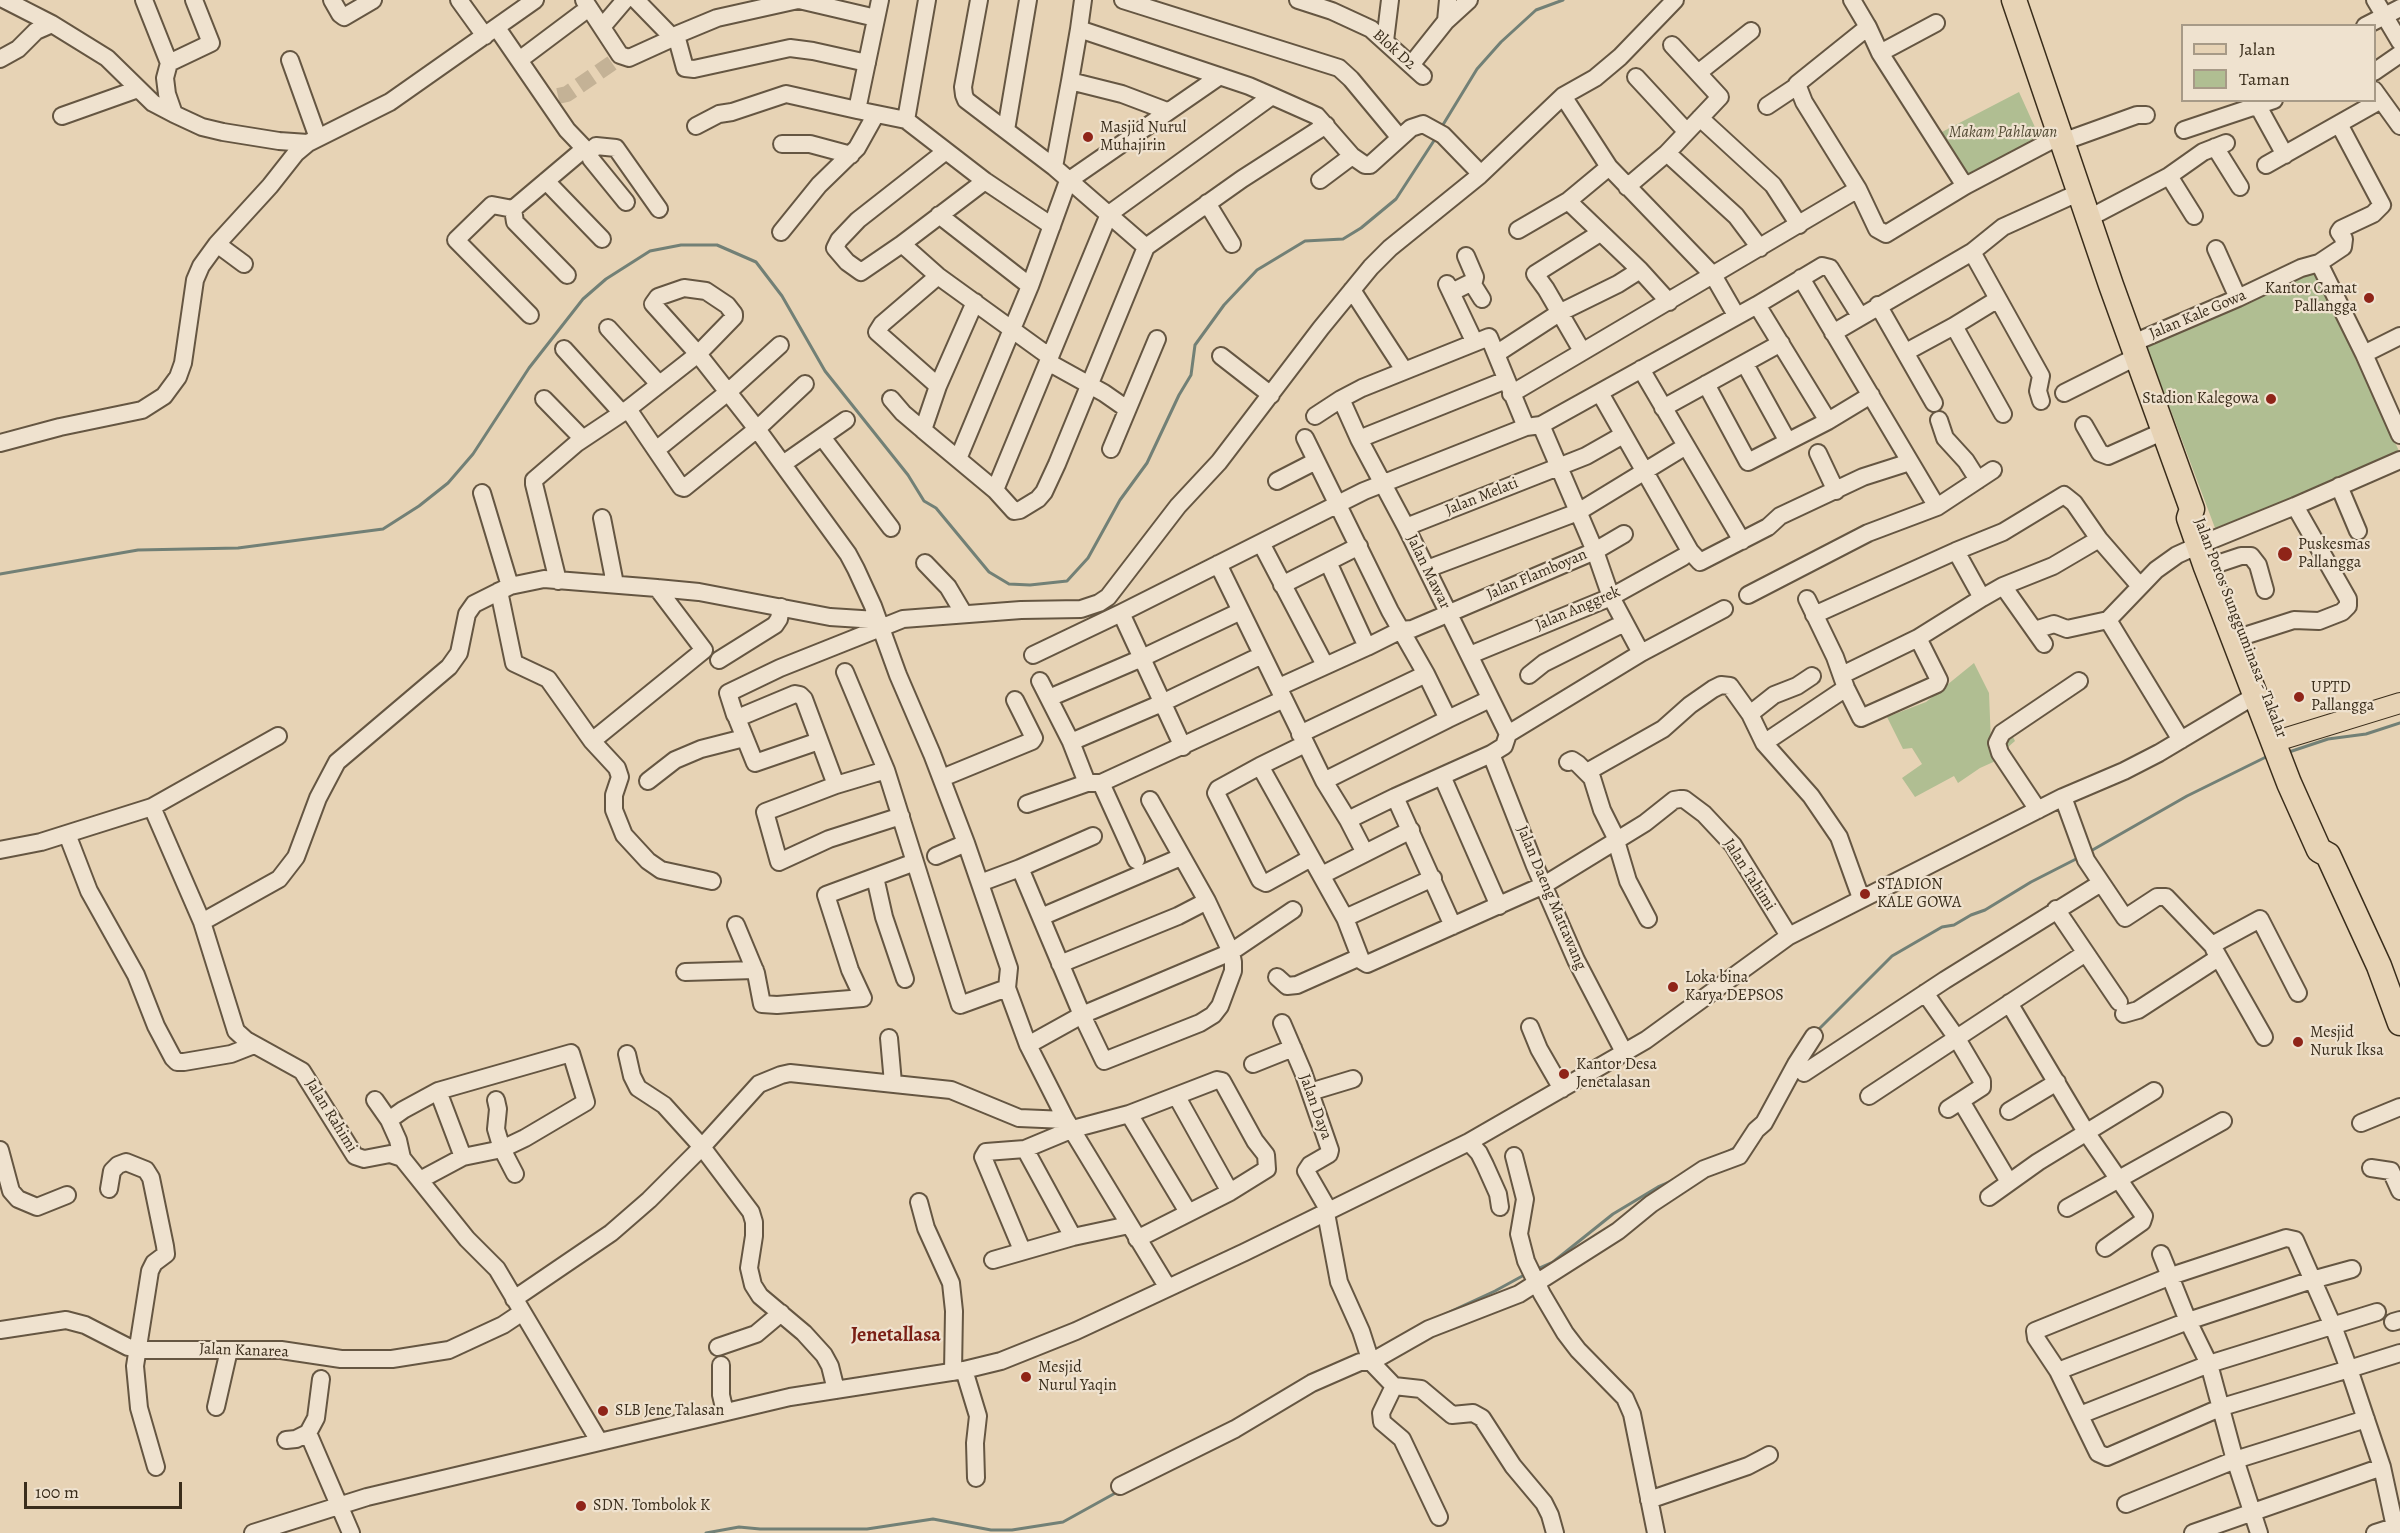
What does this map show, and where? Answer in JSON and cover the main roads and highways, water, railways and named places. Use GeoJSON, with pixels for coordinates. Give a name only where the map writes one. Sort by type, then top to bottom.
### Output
{"type":"FeatureCollection","features":[{"type":"Feature","properties":{"kind":"highway","name":"Jalan Poros Sungguminasa - Takalar"},"geometry":{"type":"LineString","coordinates":[[2014,0],[2192,509],[2200,514],[2204,543],[2227,625],[2256,695],[2283,750]]}},
{"type":"Feature","properties":{"kind":"highway","name":"Jalan Poros Sungguminasa - Takalar"},"geometry":{"type":"LineString","coordinates":[[2204,543],[2217,564],[2283,750]]}},
{"type":"Feature","properties":{"kind":"highway"},"geometry":{"type":"LineString","coordinates":[[2283,750],[2331,846],[2328,855],[2379,966],[2400,1023]]}},
{"type":"Feature","properties":{"kind":"main road"},"geometry":{"type":"LineString","coordinates":[[2283,750],[2400,703]]}},
{"type":"Feature","properties":{"kind":"waterway"},"geometry":{"type":"LineString","coordinates":[[1441,128],[1477,69],[1501,42],[1536,10],[1563,0]]}},
{"type":"Feature","properties":{"kind":"waterway"},"geometry":{"type":"LineString","coordinates":[[0,574],[138,550],[238,548],[383,529],[419,506],[448,483],[473,454],[529,368],[583,299],[606,279],[650,251],[681,245],[717,245],[756,262],[782,296],[825,371],[908,475],[924,501],[936,508],[989,572],[1009,584],[1030,585],[1067,581],[1088,558],[1120,500],[1147,463],[1191,375],[1195,345],[1224,305],[1257,270],[1305,241],[1343,239],[1361,228],[1396,199],[1437,136]]}},
{"type":"Feature","properties":{"kind":"waterway"},"geometry":{"type":"LineString","coordinates":[[2286,753],[2328,739],[2366,734],[2400,723]]}},
{"type":"Feature","properties":{"kind":"waterway"},"geometry":{"type":"LineString","coordinates":[[2089,852],[2187,796],[2268,756]]}},
{"type":"Feature","properties":{"kind":"waterway"},"geometry":{"type":"LineString","coordinates":[[1817,1031],[1892,956],[1942,927],[1954,925],[1985,910],[2031,882],[2078,858]]}},
{"type":"Feature","properties":{"kind":"waterway"},"geometry":{"type":"LineString","coordinates":[[1725,1153],[1738,1146]]}},
{"type":"Feature","properties":{"kind":"waterway"},"geometry":{"type":"LineString","coordinates":[[1537,1269],[1553,1262],[1613,1214],[1672,1181]]}},
{"type":"Feature","properties":{"kind":"waterway"},"geometry":{"type":"LineString","coordinates":[[1443,1315],[1526,1274]]}},
{"type":"Feature","properties":{"kind":"waterway"},"geometry":{"type":"LineString","coordinates":[[706,1533],[739,1527],[867,1529],[933,1519],[991,1530],[1012,1530],[1063,1522],[1119,1491]]}},
{"type":"Feature","properties":{"kind":"tunnel"},"geometry":{"type":"LineString","coordinates":[[558,96],[567,94],[612,63]]}},
{"type":"Feature","properties":{"kind":"place","name":"Masjid Nurul Muhajirin"},"geometry":{"type":"Point","coordinates":[1088,137]}},
{"type":"Feature","properties":{"kind":"place","name":"Kantor Camat Pallangga"},"geometry":{"type":"Point","coordinates":[2369,298]}},
{"type":"Feature","properties":{"kind":"place","name":"Stadion Kalegowa"},"geometry":{"type":"Point","coordinates":[2271,399]}},
{"type":"Feature","properties":{"kind":"place","name":"Puskesmas Pallangga"},"geometry":{"type":"Point","coordinates":[2285,554]}},
{"type":"Feature","properties":{"kind":"place","name":"UPTD Pallangga"},"geometry":{"type":"Point","coordinates":[2299,697]}},
{"type":"Feature","properties":{"kind":"place","name":"STADION KALE GOWA"},"geometry":{"type":"Point","coordinates":[1865,894]}},
{"type":"Feature","properties":{"kind":"place","name":"Loka bina Karya DEPSOS"},"geometry":{"type":"Point","coordinates":[1673,987]}},
{"type":"Feature","properties":{"kind":"place","name":"Mesjid Nuruk Iksa"},"geometry":{"type":"Point","coordinates":[2298,1042]}},
{"type":"Feature","properties":{"kind":"place","name":"Kantor Desa Jenetalasan"},"geometry":{"type":"Point","coordinates":[1564,1074]}},
{"type":"Feature","properties":{"kind":"place","name":"Mesjid Nurul Yaqin"},"geometry":{"type":"Point","coordinates":[1026,1377]}},
{"type":"Feature","properties":{"kind":"place","name":"SLB Jene Talasan"},"geometry":{"type":"Point","coordinates":[603,1411]}},
{"type":"Feature","properties":{"kind":"place","name":"SDN. Tombolok K"},"geometry":{"type":"Point","coordinates":[581,1506]}},
{"type":"Feature","properties":{"kind":"district","name":"Jenetallasa"},"geometry":{"type":"Point","coordinates":[896,1336]}},
{"type":"Feature","properties":{"kind":"park label","name":"Makam Pahlawan"},"geometry":{"type":"Point","coordinates":[2003,133]}}]}
